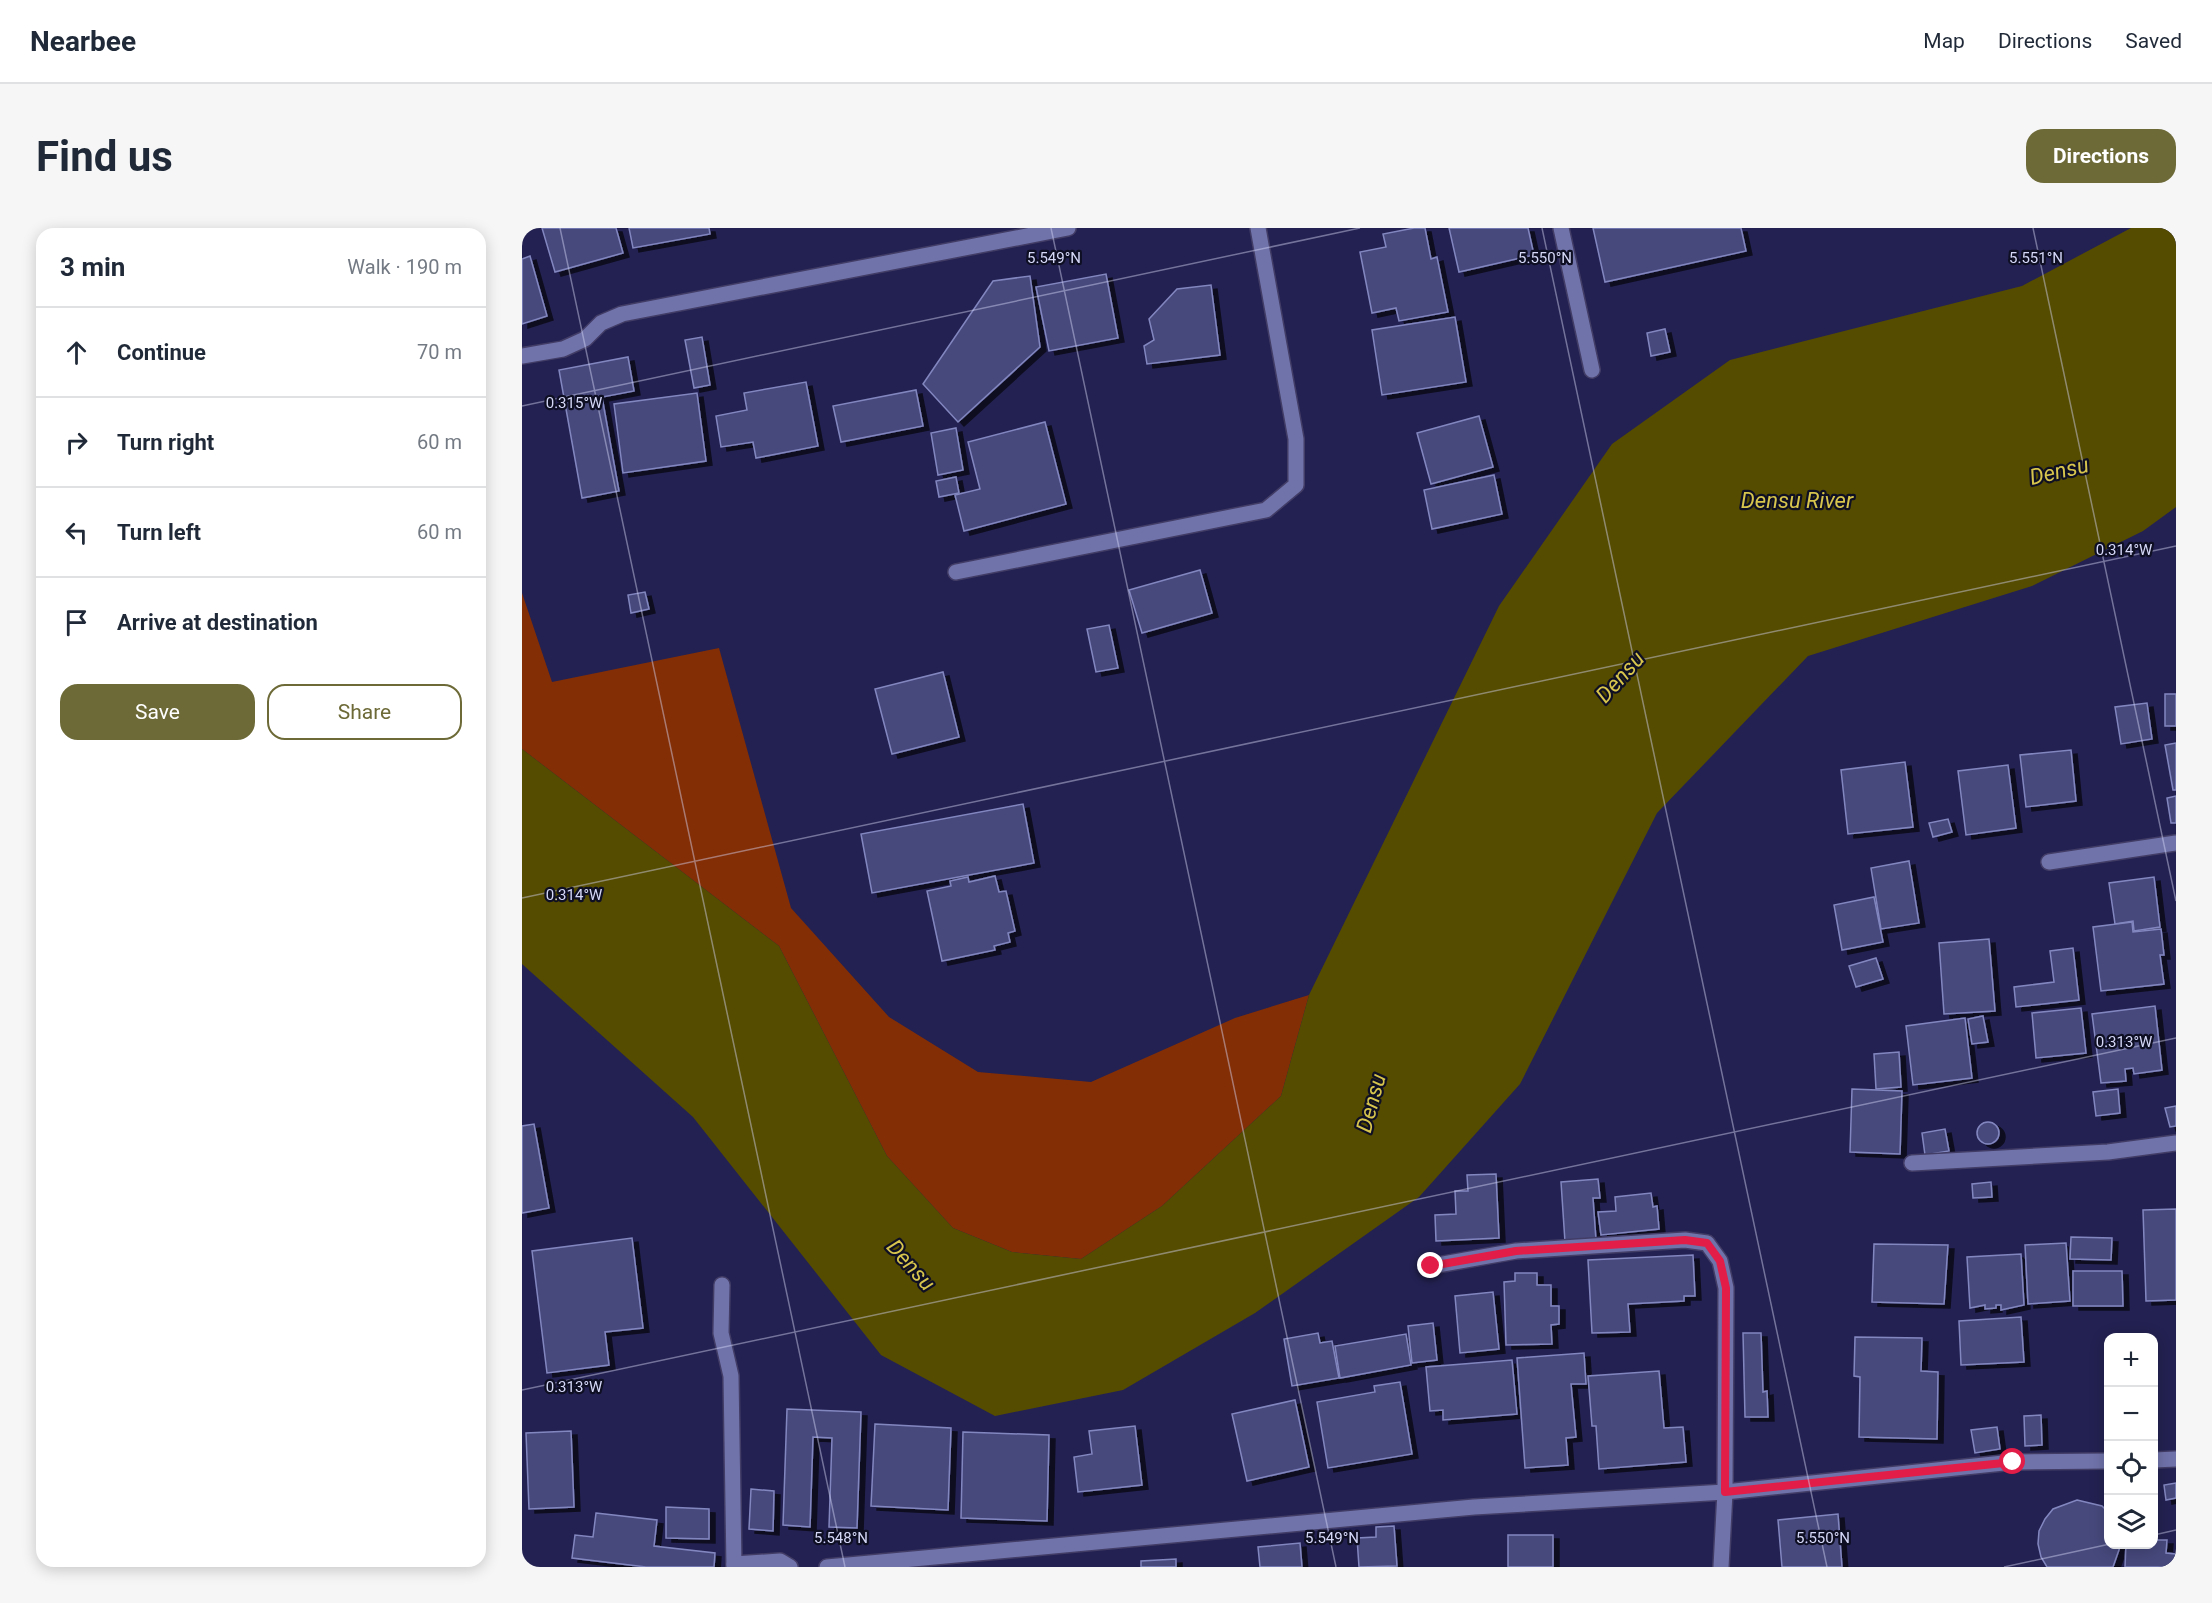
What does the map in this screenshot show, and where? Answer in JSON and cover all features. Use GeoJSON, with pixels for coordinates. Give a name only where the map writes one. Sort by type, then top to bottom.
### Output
{"type":"FeatureCollection","features":[{"type":"Feature","properties":{"kind":"street"},"geometry":{"type":"LineString","coordinates":[[522,356],[563,349],[585,339],[601,323],[622,314],[1068,228]]}},
{"type":"Feature","properties":{"kind":"street"},"geometry":{"type":"LineString","coordinates":[[957,572],[1266,510],[1296,485],[1296,439],[1258,228]]}},
{"type":"Feature","properties":{"kind":"street"},"geometry":{"type":"LineString","coordinates":[[1561,228],[1592,370]]}},
{"type":"Feature","properties":{"kind":"street"},"geometry":{"type":"LineString","coordinates":[[2049,862],[2176,843]]}},
{"type":"Feature","properties":{"kind":"street"},"geometry":{"type":"LineString","coordinates":[[1912,1163],[2108,1152],[2176,1143]]}},
{"type":"Feature","properties":{"kind":"street"},"geometry":{"type":"LineString","coordinates":[[1431,1266],[1516,1251],[1685,1240],[1707,1243],[1720,1261],[1726,1288],[1725,1492],[1721,1567]]}},
{"type":"Feature","properties":{"kind":"street"},"geometry":{"type":"LineString","coordinates":[[722,1285],[721,1333],[731,1376],[734,1565],[780,1561],[790,1567]]}},
{"type":"Feature","properties":{"kind":"street"},"geometry":{"type":"LineString","coordinates":[[2158,1460],[2176,1459]]}},
{"type":"Feature","properties":{"kind":"street"},"geometry":{"type":"LineString","coordinates":[[827,1567],[1473,1507],[1725,1492],[2013,1462],[2104,1461]]}},
{"type":"Feature","properties":{"kind":"shaded area"},"geometry":{"type":"Polygon","coordinates":[[[522,593],[552,682],[719,648],[791,908],[889,1017],[978,1072],[1091,1082],[1235,1018],[1309,995],[1281,1096],[1162,1206],[1081,1259],[1012,1252],[953,1228],[887,1156],[779,946],[522,749],[522,593]]]}},
{"type":"Feature","properties":{"kind":"water","name":"Densu River"},"geometry":{"type":"Polygon","coordinates":[[[2131,228],[2176,228],[2176,507],[2143,531],[2032,586],[1808,656],[1657,813],[1520,1084],[1419,1197],[1255,1313],[1123,1390],[995,1416],[881,1355],[693,1117],[522,964],[522,749],[779,946],[887,1156],[953,1228],[1012,1252],[1081,1259],[1162,1206],[1281,1096],[1309,995],[1499,606],[1612,444],[1730,360],[2022,286],[2131,228]]]}},
{"type":"Feature","properties":{"kind":"building"},"geometry":{"type":"Polygon","coordinates":[[[542,228],[616,228],[623,253],[555,272],[542,228]]]}},
{"type":"Feature","properties":{"kind":"building"},"geometry":{"type":"Polygon","coordinates":[[[629,228],[709,228],[710,234],[633,248],[629,228]]]}},
{"type":"Feature","properties":{"kind":"building"},"geometry":{"type":"Polygon","coordinates":[[[1425,228],[1431,259],[1437,257],[1448,312],[1399,321],[1396,308],[1372,313],[1360,252],[1386,247],[1383,234],[1425,228]]]}},
{"type":"Feature","properties":{"kind":"building"},"geometry":{"type":"Polygon","coordinates":[[[1449,228],[1528,228],[1534,255],[1459,272],[1449,228]]]}},
{"type":"Feature","properties":{"kind":"building"},"geometry":{"type":"Polygon","coordinates":[[[1593,228],[1741,228],[1746,251],[1605,282],[1593,228]]]}},
{"type":"Feature","properties":{"kind":"building"},"geometry":{"type":"Polygon","coordinates":[[[530,256],[547,316],[522,324],[522,259],[530,256]]]}},
{"type":"Feature","properties":{"kind":"building"},"geometry":{"type":"Polygon","coordinates":[[[1106,274],[1118,338],[1049,351],[1036,287],[1106,274]]]}},
{"type":"Feature","properties":{"kind":"building"},"geometry":{"type":"Polygon","coordinates":[[[1030,276],[1040,347],[958,422],[923,384],[993,281],[1030,276]]]}},
{"type":"Feature","properties":{"kind":"building"},"geometry":{"type":"Polygon","coordinates":[[[1211,285],[1220,355],[1147,364],[1144,346],[1154,340],[1149,319],[1177,289],[1211,285]]]}},
{"type":"Feature","properties":{"kind":"building"},"geometry":{"type":"Polygon","coordinates":[[[1455,317],[1466,382],[1382,395],[1372,330],[1455,317]]]}},
{"type":"Feature","properties":{"kind":"building"},"geometry":{"type":"Polygon","coordinates":[[[1665,329],[1670,352],[1651,356],[1647,333],[1665,329]]]}},
{"type":"Feature","properties":{"kind":"building"},"geometry":{"type":"Polygon","coordinates":[[[702,337],[710,385],[694,388],[685,340],[702,337]]]}},
{"type":"Feature","properties":{"kind":"building"},"geometry":{"type":"Polygon","coordinates":[[[628,357],[634,391],[602,397],[619,491],[582,498],[559,370],[628,357]]]}},
{"type":"Feature","properties":{"kind":"building"},"geometry":{"type":"Polygon","coordinates":[[[806,382],[818,446],[756,458],[753,442],[721,447],[716,416],[747,410],[744,393],[806,382]]]}},
{"type":"Feature","properties":{"kind":"building"},"geometry":{"type":"Polygon","coordinates":[[[916,390],[923,426],[841,442],[833,406],[916,390]]]}},
{"type":"Feature","properties":{"kind":"building"},"geometry":{"type":"Polygon","coordinates":[[[697,393],[706,461],[623,473],[614,404],[697,393]]]}},
{"type":"Feature","properties":{"kind":"building"},"geometry":{"type":"Polygon","coordinates":[[[1479,416],[1493,467],[1431,484],[1417,433],[1479,416]]]}},
{"type":"Feature","properties":{"kind":"building"},"geometry":{"type":"Polygon","coordinates":[[[1045,422],[1066,504],[964,531],[955,495],[980,489],[968,442],[1045,422]]]}},
{"type":"Feature","properties":{"kind":"building"},"geometry":{"type":"Polygon","coordinates":[[[956,428],[963,470],[938,475],[931,433],[956,428]]]}},
{"type":"Feature","properties":{"kind":"building"},"geometry":{"type":"Polygon","coordinates":[[[1494,475],[1502,514],[1432,529],[1424,490],[1494,475]]]}},
{"type":"Feature","properties":{"kind":"building"},"geometry":{"type":"Polygon","coordinates":[[[956,477],[959,493],[939,497],[936,481],[956,477]]]}},
{"type":"Feature","properties":{"kind":"building"},"geometry":{"type":"Polygon","coordinates":[[[1200,570],[1212,613],[1142,633],[1129,590],[1200,570]]]}},
{"type":"Feature","properties":{"kind":"building"},"geometry":{"type":"Polygon","coordinates":[[[645,592],[649,609],[631,613],[628,595],[645,592]]]}},
{"type":"Feature","properties":{"kind":"building"},"geometry":{"type":"Polygon","coordinates":[[[1109,625],[1118,668],[1096,672],[1087,629],[1109,625]]]}},
{"type":"Feature","properties":{"kind":"building"},"geometry":{"type":"Polygon","coordinates":[[[943,672],[959,737],[892,754],[875,689],[943,672]]]}},
{"type":"Feature","properties":{"kind":"building"},"geometry":{"type":"Polygon","coordinates":[[[2165,694],[2176,694],[2176,726],[2165,726],[2165,694]]]}},
{"type":"Feature","properties":{"kind":"building"},"geometry":{"type":"Polygon","coordinates":[[[2147,703],[2152,739],[2121,744],[2115,707],[2147,703]]]}},
{"type":"Feature","properties":{"kind":"building"},"geometry":{"type":"Polygon","coordinates":[[[2176,743],[2176,790],[2173,790],[2165,745],[2176,743]]]}},
{"type":"Feature","properties":{"kind":"building"},"geometry":{"type":"Polygon","coordinates":[[[2071,750],[2076,801],[2026,807],[2020,755],[2071,750]]]}},
{"type":"Feature","properties":{"kind":"building"},"geometry":{"type":"Polygon","coordinates":[[[1905,762],[1913,827],[1848,834],[1841,770],[1905,762]]]}},
{"type":"Feature","properties":{"kind":"building"},"geometry":{"type":"Polygon","coordinates":[[[2008,765],[2016,828],[1966,835],[1958,771],[2008,765]]]}},
{"type":"Feature","properties":{"kind":"building"},"geometry":{"type":"Polygon","coordinates":[[[2176,796],[2176,823],[2171,823],[2167,798],[2176,796]]]}},
{"type":"Feature","properties":{"kind":"building"},"geometry":{"type":"Polygon","coordinates":[[[1023,804],[1034,863],[872,893],[861,834],[1023,804]]]}},
{"type":"Feature","properties":{"kind":"building"},"geometry":{"type":"Polygon","coordinates":[[[1948,819],[1952,832],[1933,837],[1929,823],[1948,819]]]}},
{"type":"Feature","properties":{"kind":"building"},"geometry":{"type":"Polygon","coordinates":[[[1909,861],[1919,923],[1881,929],[1871,868],[1909,861]]]}},
{"type":"Feature","properties":{"kind":"building"},"geometry":{"type":"Polygon","coordinates":[[[995,876],[999,892],[1006,891],[1015,931],[1008,933],[1010,942],[994,946],[995,950],[942,961],[927,891],[951,886],[950,881],[968,877],[969,882],[995,876]]]}},
{"type":"Feature","properties":{"kind":"building"},"geometry":{"type":"Polygon","coordinates":[[[2154,877],[2160,927],[2134,931],[2133,921],[2115,924],[2109,883],[2154,877]]]}},
{"type":"Feature","properties":{"kind":"building"},"geometry":{"type":"Polygon","coordinates":[[[1874,897],[1883,942],[1842,950],[1834,905],[1874,897]]]}},
{"type":"Feature","properties":{"kind":"building"},"geometry":{"type":"Polygon","coordinates":[[[2132,922],[2133,932],[2161,929],[2164,955],[2160,955],[2164,984],[2101,991],[2093,927],[2132,922]]]}},
{"type":"Feature","properties":{"kind":"building"},"geometry":{"type":"Polygon","coordinates":[[[1989,939],[1995,1011],[1944,1014],[1939,943],[1989,939]]]}},
{"type":"Feature","properties":{"kind":"building"},"geometry":{"type":"Polygon","coordinates":[[[2073,948],[2079,1000],[2016,1007],[2014,987],[2054,982],[2050,951],[2073,948]]]}},
{"type":"Feature","properties":{"kind":"building"},"geometry":{"type":"Polygon","coordinates":[[[1876,958],[1883,979],[1856,987],[1849,966],[1876,958]]]}},
{"type":"Feature","properties":{"kind":"building"},"geometry":{"type":"Polygon","coordinates":[[[2155,1006],[2162,1070],[2134,1074],[2133,1068],[2125,1069],[2126,1081],[2101,1083],[2092,1014],[2155,1006]]]}},
{"type":"Feature","properties":{"kind":"building"},"geometry":{"type":"Polygon","coordinates":[[[2081,1008],[2086,1053],[2036,1058],[2032,1013],[2081,1008]]]}},
{"type":"Feature","properties":{"kind":"building"},"geometry":{"type":"Polygon","coordinates":[[[1983,1016],[1988,1042],[1972,1044],[1968,1019],[1983,1016]]]}},
{"type":"Feature","properties":{"kind":"building"},"geometry":{"type":"Polygon","coordinates":[[[1965,1018],[1972,1078],[1913,1085],[1906,1026],[1965,1018]]]}},
{"type":"Feature","properties":{"kind":"building"},"geometry":{"type":"Polygon","coordinates":[[[1899,1052],[1901,1087],[1876,1089],[1874,1054],[1899,1052]]]}},
{"type":"Feature","properties":{"kind":"building"},"geometry":{"type":"Polygon","coordinates":[[[1852,1089],[1902,1091],[1900,1154],[1850,1152],[1852,1089]]]}},
{"type":"Feature","properties":{"kind":"building"},"geometry":{"type":"Polygon","coordinates":[[[2118,1089],[2120,1113],[2096,1116],[2093,1092],[2118,1089]]]}},
{"type":"Feature","properties":{"kind":"building"},"geometry":{"type":"Polygon","coordinates":[[[2176,1106],[2176,1126],[2170,1127],[2165,1108],[2176,1106]]]}},
{"type":"Feature","properties":{"kind":"building"},"geometry":{"type":"Polygon","coordinates":[[[1984,1122],[1992,1122],[1999,1129],[1999,1137],[1992,1144],[1984,1144],[1977,1137],[1977,1129],[1984,1122]]]}},
{"type":"Feature","properties":{"kind":"building"},"geometry":{"type":"Polygon","coordinates":[[[534,1124],[549,1208],[522,1213],[522,1126],[534,1124]]]}},
{"type":"Feature","properties":{"kind":"building"},"geometry":{"type":"Polygon","coordinates":[[[1945,1129],[1949,1151],[1925,1155],[1922,1133],[1945,1129]]]}},
{"type":"Feature","properties":{"kind":"building"},"geometry":{"type":"Polygon","coordinates":[[[1496,1174],[1499,1238],[1436,1241],[1435,1215],[1456,1214],[1455,1191],[1468,1191],[1467,1175],[1496,1174]]]}},
{"type":"Feature","properties":{"kind":"building"},"geometry":{"type":"Polygon","coordinates":[[[1598,1179],[1600,1198],[1593,1198],[1596,1240],[1565,1242],[1561,1182],[1598,1179]]]}},
{"type":"Feature","properties":{"kind":"building"},"geometry":{"type":"Polygon","coordinates":[[[1991,1182],[1992,1197],[1973,1198],[1972,1184],[1991,1182]]]}},
{"type":"Feature","properties":{"kind":"building"},"geometry":{"type":"Polygon","coordinates":[[[1651,1193],[1653,1207],[1657,1206],[1659,1229],[1601,1235],[1598,1212],[1616,1211],[1615,1197],[1651,1193]]]}},
{"type":"Feature","properties":{"kind":"building"},"geometry":{"type":"Polygon","coordinates":[[[2176,1209],[2176,1300],[2146,1301],[2143,1210],[2176,1209]]]}},
{"type":"Feature","properties":{"kind":"building"},"geometry":{"type":"Polygon","coordinates":[[[2071,1237],[2112,1238],[2111,1260],[2070,1259],[2071,1237]]]}},
{"type":"Feature","properties":{"kind":"building"},"geometry":{"type":"Polygon","coordinates":[[[632,1238],[643,1328],[605,1332],[609,1365],[547,1373],[532,1251],[632,1238]]]}},
{"type":"Feature","properties":{"kind":"building"},"geometry":{"type":"Polygon","coordinates":[[[2066,1243],[2070,1301],[2028,1304],[2025,1245],[2066,1243]]]}},
{"type":"Feature","properties":{"kind":"building"},"geometry":{"type":"Polygon","coordinates":[[[1874,1244],[1948,1245],[1944,1304],[1872,1302],[1874,1244]]]}},
{"type":"Feature","properties":{"kind":"building"},"geometry":{"type":"Polygon","coordinates":[[[2021,1254],[2024,1305],[2001,1310],[2001,1305],[1996,1305],[1996,1308],[1985,1309],[1985,1305],[1970,1308],[1967,1257],[2021,1254]]]}},
{"type":"Feature","properties":{"kind":"building"},"geometry":{"type":"Polygon","coordinates":[[[1693,1255],[1695,1296],[1684,1296],[1684,1301],[1628,1304],[1630,1332],[1592,1333],[1588,1260],[1693,1255]]]}},
{"type":"Feature","properties":{"kind":"building"},"geometry":{"type":"Polygon","coordinates":[[[2073,1271],[2122,1271],[2123,1306],[2073,1306],[2073,1271]]]}},
{"type":"Feature","properties":{"kind":"building"},"geometry":{"type":"Polygon","coordinates":[[[1515,1273],[1537,1273],[1537,1285],[1551,1285],[1551,1306],[1559,1306],[1559,1324],[1551,1325],[1552,1344],[1506,1345],[1504,1282],[1515,1281],[1515,1273]]]}},
{"type":"Feature","properties":{"kind":"building"},"geometry":{"type":"Polygon","coordinates":[[[1493,1292],[1499,1349],[1460,1353],[1455,1296],[1493,1292]]]}},
{"type":"Feature","properties":{"kind":"building"},"geometry":{"type":"Polygon","coordinates":[[[2021,1317],[2024,1362],[1961,1365],[1959,1321],[2021,1317]]]}},
{"type":"Feature","properties":{"kind":"building"},"geometry":{"type":"Polygon","coordinates":[[[1433,1323],[1437,1360],[1412,1363],[1408,1326],[1433,1323]]]}},
{"type":"Feature","properties":{"kind":"building"},"geometry":{"type":"Polygon","coordinates":[[[1318,1333],[1320,1343],[1332,1341],[1339,1378],[1292,1386],[1284,1339],[1318,1333]]]}},
{"type":"Feature","properties":{"kind":"building"},"geometry":{"type":"Polygon","coordinates":[[[1743,1333],[1761,1333],[1763,1392],[1767,1391],[1768,1417],[1745,1417],[1743,1333]]]}},
{"type":"Feature","properties":{"kind":"building"},"geometry":{"type":"Polygon","coordinates":[[[1406,1334],[1411,1365],[1340,1378],[1335,1346],[1406,1334]]]}},
{"type":"Feature","properties":{"kind":"building"},"geometry":{"type":"Polygon","coordinates":[[[1855,1337],[1922,1338],[1921,1371],[1938,1372],[1937,1439],[1859,1437],[1860,1377],[1854,1376],[1855,1337]]]}},
{"type":"Feature","properties":{"kind":"building"},"geometry":{"type":"Polygon","coordinates":[[[1584,1353],[1586,1384],[1571,1384],[1576,1437],[1566,1438],[1568,1465],[1525,1468],[1517,1358],[1584,1353]]]}},
{"type":"Feature","properties":{"kind":"building"},"geometry":{"type":"Polygon","coordinates":[[[1512,1360],[1517,1414],[1443,1420],[1443,1410],[1430,1411],[1426,1367],[1512,1360]]]}},
{"type":"Feature","properties":{"kind":"building"},"geometry":{"type":"Polygon","coordinates":[[[1659,1371],[1664,1428],[1683,1427],[1686,1462],[1599,1469],[1596,1426],[1592,1426],[1588,1376],[1659,1371]]]}},
{"type":"Feature","properties":{"kind":"building"},"geometry":{"type":"Polygon","coordinates":[[[1400,1382],[1412,1454],[1328,1468],[1317,1402],[1375,1392],[1374,1386],[1400,1382]]]}},
{"type":"Feature","properties":{"kind":"building"},"geometry":{"type":"Polygon","coordinates":[[[1295,1400],[1309,1467],[1247,1481],[1232,1414],[1295,1400]]]}},
{"type":"Feature","properties":{"kind":"building"},"geometry":{"type":"Polygon","coordinates":[[[787,1409],[861,1412],[857,1528],[829,1527],[832,1438],[813,1437],[810,1527],[783,1525],[787,1409]]]}},
{"type":"Feature","properties":{"kind":"building"},"geometry":{"type":"Polygon","coordinates":[[[2041,1415],[2042,1445],[2025,1446],[2024,1416],[2041,1415]]]}},
{"type":"Feature","properties":{"kind":"building"},"geometry":{"type":"Polygon","coordinates":[[[875,1424],[951,1428],[948,1510],[871,1506],[875,1424]]]}},
{"type":"Feature","properties":{"kind":"building"},"geometry":{"type":"Polygon","coordinates":[[[1135,1426],[1142,1485],[1078,1492],[1074,1457],[1092,1454],[1089,1431],[1135,1426]]]}},
{"type":"Feature","properties":{"kind":"building"},"geometry":{"type":"Polygon","coordinates":[[[1997,1427],[2000,1449],[1975,1453],[1971,1430],[1997,1427]]]}},
{"type":"Feature","properties":{"kind":"building"},"geometry":{"type":"Polygon","coordinates":[[[571,1431],[574,1507],[529,1509],[526,1433],[571,1431]]]}},
{"type":"Feature","properties":{"kind":"building"},"geometry":{"type":"Polygon","coordinates":[[[963,1432],[1049,1435],[1047,1521],[961,1518],[963,1432]]]}},
{"type":"Feature","properties":{"kind":"building"},"geometry":{"type":"Polygon","coordinates":[[[2176,1483],[2176,1498],[2166,1500],[2164,1485],[2176,1483]]]}},
{"type":"Feature","properties":{"kind":"building"},"geometry":{"type":"Polygon","coordinates":[[[751,1489],[774,1491],[773,1531],[749,1529],[751,1489]]]}},
{"type":"Feature","properties":{"kind":"building"},"geometry":{"type":"Polygon","coordinates":[[[2077,1500],[2102,1506],[2104,1508],[2104,1549],[2119,1549],[2113,1567],[2047,1567],[2041,1557],[2038,1544],[2039,1531],[2053,1509],[2077,1500]]]}},
{"type":"Feature","properties":{"kind":"building"},"geometry":{"type":"Polygon","coordinates":[[[666,1507],[709,1509],[709,1539],[666,1538],[666,1507]]]}},
{"type":"Feature","properties":{"kind":"building"},"geometry":{"type":"Polygon","coordinates":[[[596,1513],[657,1520],[654,1546],[715,1553],[714,1567],[646,1567],[572,1558],[575,1535],[593,1537],[596,1513]]]}},
{"type":"Feature","properties":{"kind":"building"},"geometry":{"type":"Polygon","coordinates":[[[1838,1514],[1842,1567],[1782,1567],[1778,1520],[1838,1514]]]}},
{"type":"Feature","properties":{"kind":"building"},"geometry":{"type":"Polygon","coordinates":[[[1394,1526],[1397,1566],[1359,1567],[1357,1538],[1376,1537],[1376,1527],[1394,1526]]]}},
{"type":"Feature","properties":{"kind":"building"},"geometry":{"type":"Polygon","coordinates":[[[1508,1535],[1553,1535],[1553,1567],[1508,1567],[1508,1535]]]}},
{"type":"Feature","properties":{"kind":"building"},"geometry":{"type":"Polygon","coordinates":[[[2158,1540],[2167,1540],[2166,1553],[2176,1554],[2176,1567],[2125,1567],[2126,1549],[2158,1549],[2158,1540]]]}},
{"type":"Feature","properties":{"kind":"building"},"geometry":{"type":"Polygon","coordinates":[[[1300,1543],[1302,1567],[1260,1567],[1258,1547],[1300,1543]]]}},
{"type":"Feature","properties":{"kind":"building"},"geometry":{"type":"Polygon","coordinates":[[[1176,1559],[1176,1567],[1141,1567],[1141,1561],[1176,1559]]]}},
{"type":"Feature","properties":{"kind":"route"},"geometry":{"type":"LineString","coordinates":[[1431,1266],[1516,1251],[1685,1240],[1707,1243],[1720,1261],[1726,1288],[1725,1492],[2013,1462]]}},
{"type":"Feature","properties":{"kind":"water label","name":"Densu"},"geometry":{"type":"Point","coordinates":[2059,471]}},
{"type":"Feature","properties":{"kind":"water label","name":"Densu"},"geometry":{"type":"Point","coordinates":[1620,677]}},
{"type":"Feature","properties":{"kind":"water label","name":"Densu"},"geometry":{"type":"Point","coordinates":[1371,1103]}},
{"type":"Feature","properties":{"kind":"water label","name":"Densu"},"geometry":{"type":"Point","coordinates":[911,1265]}}]}
